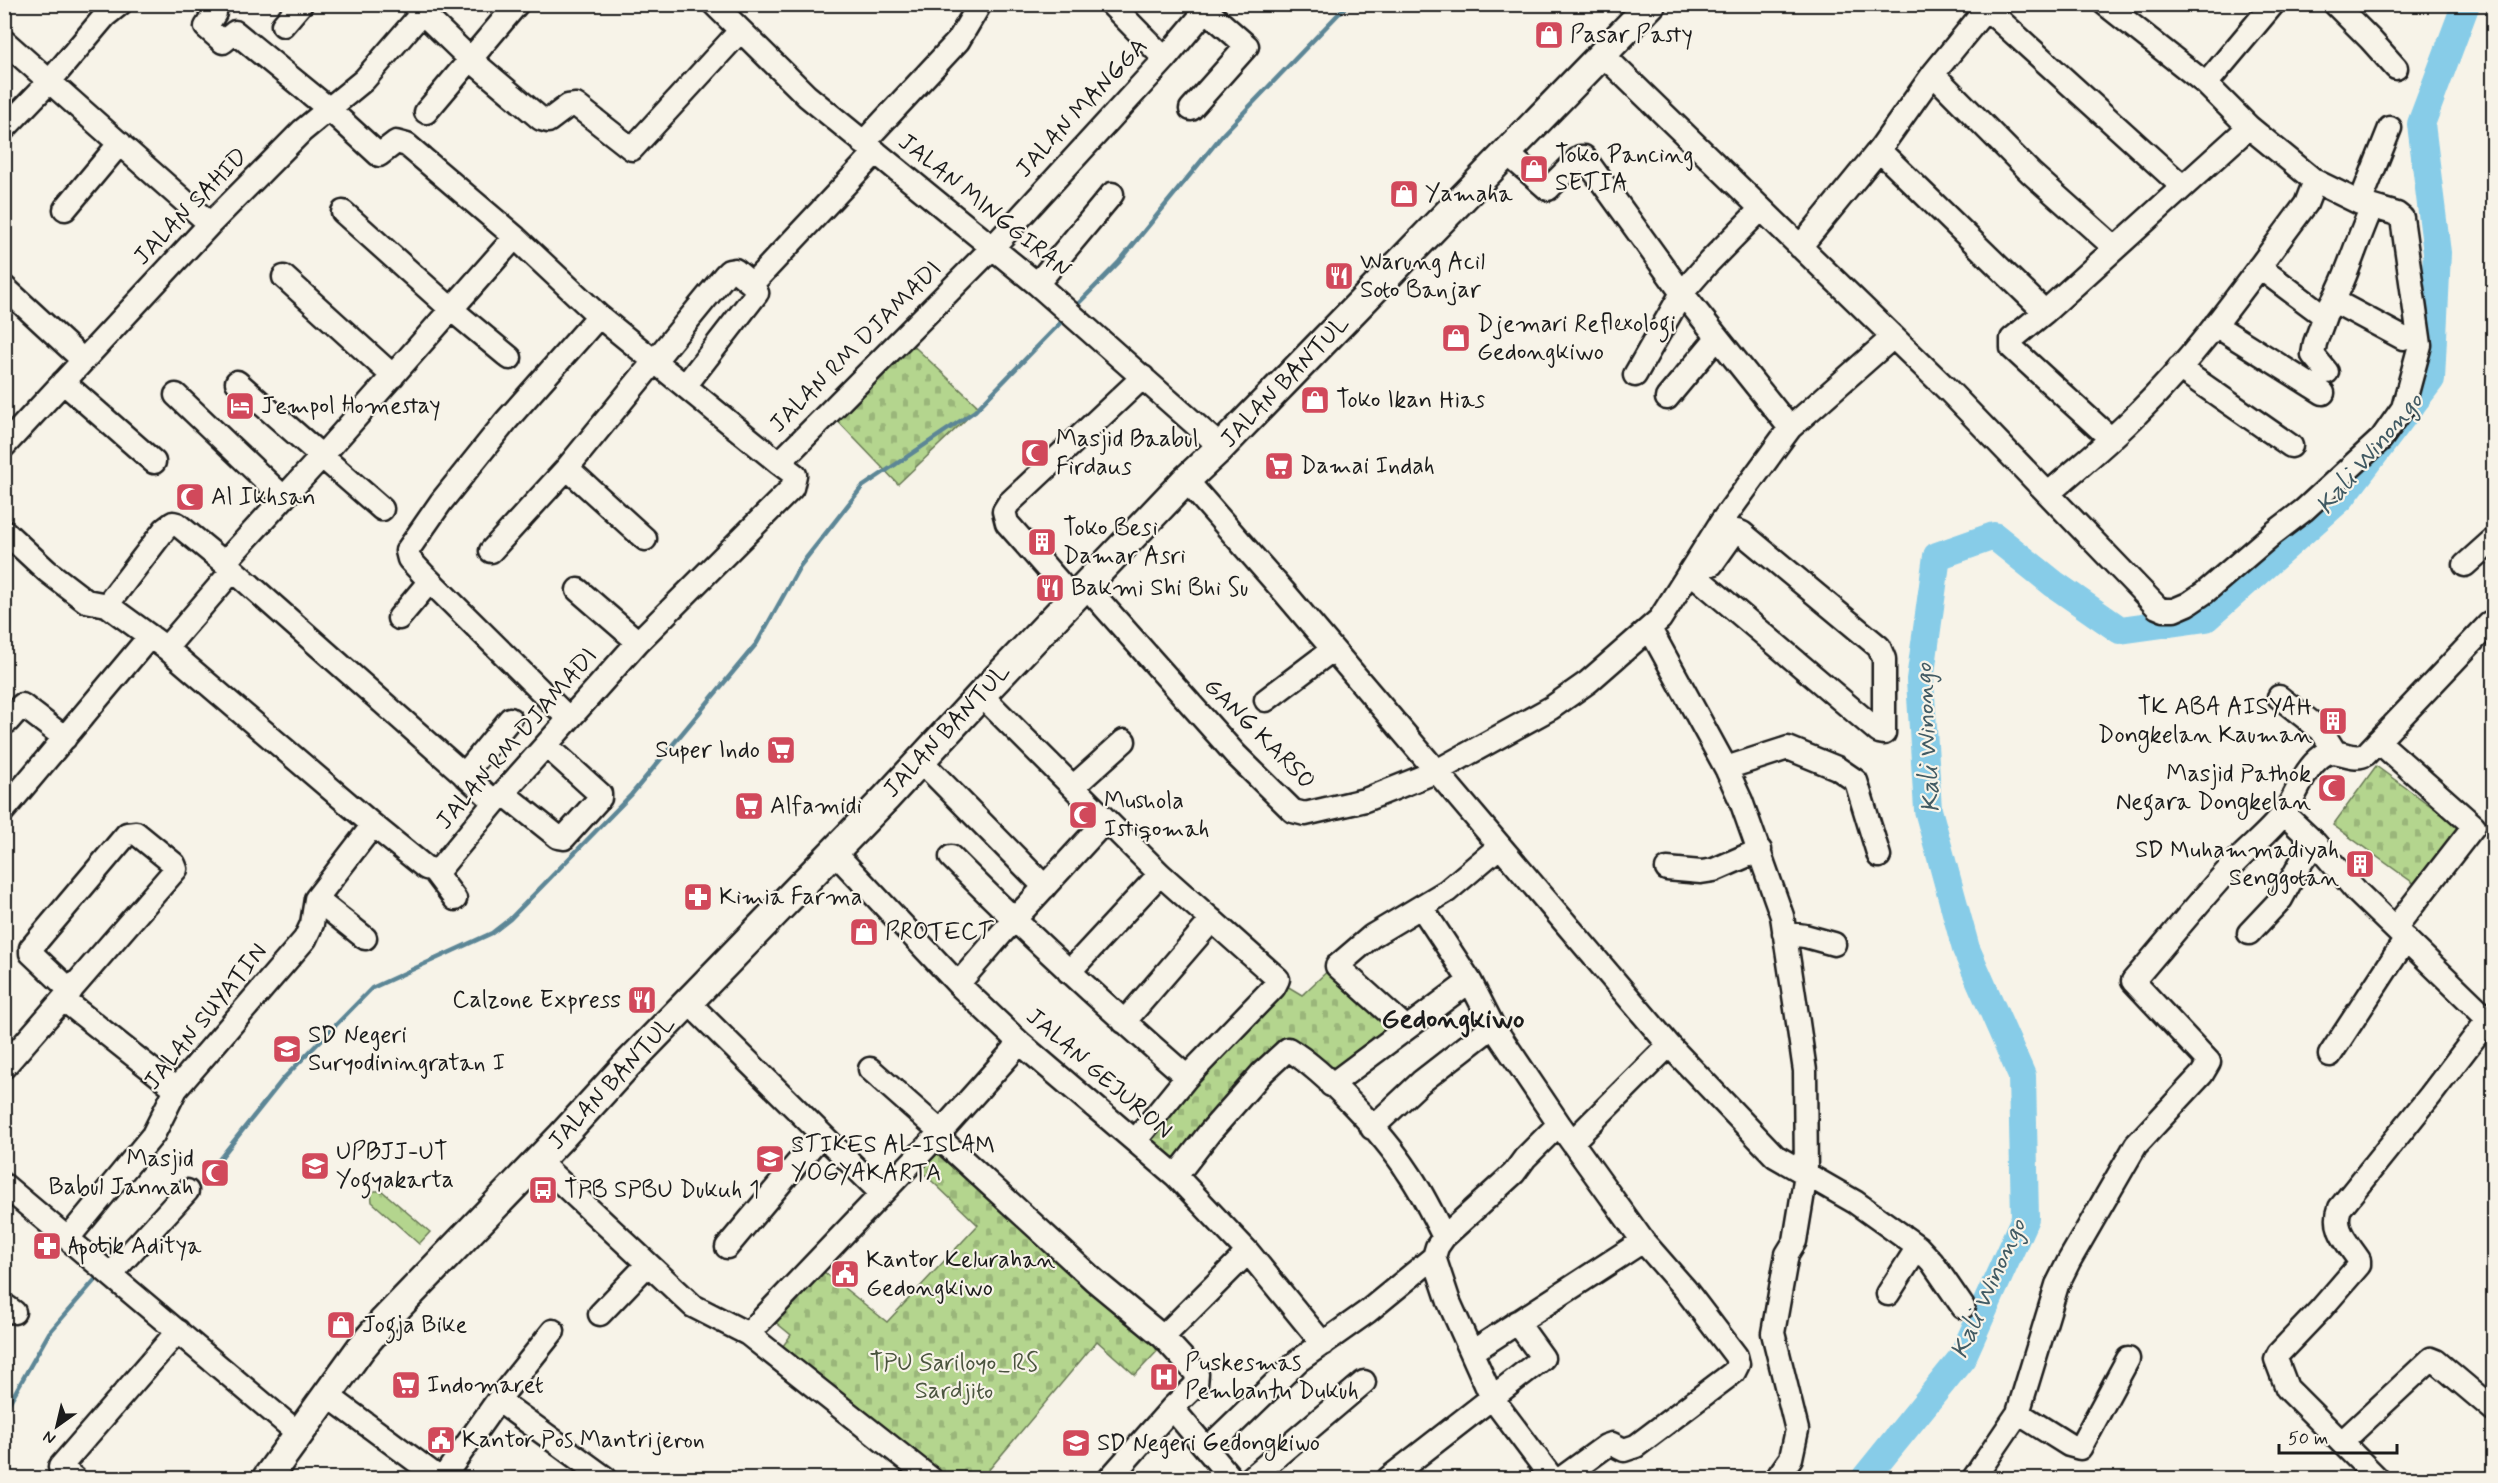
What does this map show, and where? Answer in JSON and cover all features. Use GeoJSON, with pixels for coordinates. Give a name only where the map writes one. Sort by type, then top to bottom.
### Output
{"type":"FeatureCollection","features":[{"type":"Feature","properties":{"kind":"main road","name":"JALAN BANTUL"},"geometry":{"type":"LineString","coordinates":[[267,1479],[298,1434],[383,1322],[921,761],[1079,591],[1508,154],[1651,4]]}},
{"type":"Feature","properties":{"kind":"street"},"geometry":{"type":"LineString","coordinates":[[4,129],[50,81],[105,16],[120,4]]}},
{"type":"Feature","properties":{"kind":"street"},"geometry":{"type":"LineString","coordinates":[[207,4],[215,13],[206,27],[223,42],[235,32],[329,109],[380,155],[396,142],[403,143],[515,237],[599,316],[779,463]]}},
{"type":"Feature","properties":{"kind":"street"},"geometry":{"type":"LineString","coordinates":[[283,25],[301,4]]}},
{"type":"Feature","properties":{"kind":"street"},"geometry":{"type":"LineString","coordinates":[[426,112],[517,4]]}},
{"type":"Feature","properties":{"kind":"street","name":"JALAN MINGGIRAN"},"geometry":{"type":"LineString","coordinates":[[714,4],[807,96],[1037,284],[1221,447]]}},
{"type":"Feature","properties":{"kind":"street"},"geometry":{"type":"LineString","coordinates":[[752,284],[958,41],[980,4]]}},
{"type":"Feature","properties":{"kind":"street"},"geometry":{"type":"LineString","coordinates":[[1111,4],[1165,59]]}},
{"type":"Feature","properties":{"kind":"street"},"geometry":{"type":"LineString","coordinates":[[1602,54],[1893,337],[2049,493],[2116,567],[2157,607],[2174,610],[2204,593],[2304,510],[2381,439],[2403,408],[2420,345],[2404,224],[2397,214],[2366,205],[2315,181],[2249,127],[2206,84],[2105,4]]}},
{"type":"Feature","properties":{"kind":"street"},"geometry":{"type":"LineString","coordinates":[[2206,84],[2273,4]]}},
{"type":"Feature","properties":{"kind":"street"},"geometry":{"type":"LineString","coordinates":[[2335,4],[2396,68]]}},
{"type":"Feature","properties":{"kind":"street"},"geometry":{"type":"LineString","coordinates":[[1191,110],[1247,46],[1209,7]]}},
{"type":"Feature","properties":{"kind":"street","name":"JALAN MANGGA"},"geometry":{"type":"LineString","coordinates":[[992,248],[1165,59],[1209,7]]}},
{"type":"Feature","properties":{"kind":"street"},"geometry":{"type":"LineString","coordinates":[[1800,247],[1879,150],[1933,74],[1989,7],[2182,186]]}},
{"type":"Feature","properties":{"kind":"street"},"geometry":{"type":"LineString","coordinates":[[418,9],[470,59],[541,119],[548,121],[568,106],[576,105],[632,149],[740,31]]}},
{"type":"Feature","properties":{"kind":"street","name":"JALAN SAHID"},"geometry":{"type":"LineString","coordinates":[[4,446],[210,224],[302,131],[364,80],[418,9]]}},
{"type":"Feature","properties":{"kind":"street"},"geometry":{"type":"LineString","coordinates":[[4,41],[210,224]]}},
{"type":"Feature","properties":{"kind":"street"},"geometry":{"type":"LineString","coordinates":[[1933,74],[2031,173],[2115,248]]}},
{"type":"Feature","properties":{"kind":"street"},"geometry":{"type":"LineString","coordinates":[[2110,438],[2011,346],[2013,337],[2044,312],[2249,127]]}},
{"type":"Feature","properties":{"kind":"street"},"geometry":{"type":"LineString","coordinates":[[2215,325],[2325,383],[2313,355],[2314,342],[2358,238],[2390,128]]}},
{"type":"Feature","properties":{"kind":"street"},"geometry":{"type":"LineString","coordinates":[[65,208],[120,143]]}},
{"type":"Feature","properties":{"kind":"street"},"geometry":{"type":"LineString","coordinates":[[1879,150],[2044,312]]}},
{"type":"Feature","properties":{"kind":"street"},"geometry":{"type":"LineString","coordinates":[[1508,154],[1548,189],[1580,157],[1584,157],[1682,293],[1790,428]]}},
{"type":"Feature","properties":{"kind":"street"},"geometry":{"type":"LineString","coordinates":[[2049,493],[2137,415],[2179,368],[2215,325],[2306,204],[2315,181]]}},
{"type":"Feature","properties":{"kind":"street"},"geometry":{"type":"LineString","coordinates":[[1037,284],[1112,194]]}},
{"type":"Feature","properties":{"kind":"street"},"geometry":{"type":"LineString","coordinates":[[1635,375],[1682,293],[1761,208]]}},
{"type":"Feature","properties":{"kind":"street"},"geometry":{"type":"LineString","coordinates":[[343,212],[451,309],[510,358]]}},
{"type":"Feature","properties":{"kind":"street"},"geometry":{"type":"LineString","coordinates":[[4,810],[65,738],[229,566],[284,497],[515,237]]}},
{"type":"Feature","properties":{"kind":"street","name":"JALAN RM DJAMADI"},"geometry":{"type":"LineString","coordinates":[[434,871],[444,866],[499,797],[638,642],[792,488],[795,475],[779,463],[992,248]]}},
{"type":"Feature","properties":{"kind":"street"},"geometry":{"type":"LineString","coordinates":[[2259,267],[2319,312],[2330,307],[2403,338]]}},
{"type":"Feature","properties":{"kind":"street"},"geometry":{"type":"LineString","coordinates":[[491,551],[567,468],[729,271],[735,270],[757,290],[756,296],[685,386]]}},
{"type":"Feature","properties":{"kind":"street"},"geometry":{"type":"LineString","coordinates":[[284,277],[393,376]]}},
{"type":"Feature","properties":{"kind":"street"},"geometry":{"type":"LineString","coordinates":[[4,287],[83,360]]}},
{"type":"Feature","properties":{"kind":"street"},"geometry":{"type":"LineString","coordinates":[[569,719],[430,581],[409,559],[407,551],[506,421],[599,316]]}},
{"type":"Feature","properties":{"kind":"street"},"geometry":{"type":"LineString","coordinates":[[1700,580],[1879,732],[1884,733],[1884,658],[1881,650],[1742,533],[1736,531],[1677,608],[1672,611],[1667,609],[1722,521],[1790,428],[1893,337]]}},
{"type":"Feature","properties":{"kind":"street"},"geometry":{"type":"LineString","coordinates":[[1667,398],[1717,338]]}},
{"type":"Feature","properties":{"kind":"street"},"geometry":{"type":"LineString","coordinates":[[2179,368],[2291,446]]}},
{"type":"Feature","properties":{"kind":"street","name":"GANG KARSO"},"geometry":{"type":"LineString","coordinates":[[1143,377],[1010,503],[1004,511],[1006,523],[1079,591],[1236,756],[1293,811],[1305,814],[1365,800],[1435,772],[1570,695],[1650,629],[1667,609]]}},
{"type":"Feature","properties":{"kind":"street"},"geometry":{"type":"LineString","coordinates":[[63,382],[154,462]]}},
{"type":"Feature","properties":{"kind":"street"},"geometry":{"type":"LineString","coordinates":[[237,382],[382,509]]}},
{"type":"Feature","properties":{"kind":"street"},"geometry":{"type":"LineString","coordinates":[[176,395],[284,497]]}},
{"type":"Feature","properties":{"kind":"street"},"geometry":{"type":"LineString","coordinates":[[567,468],[645,539]]}},
{"type":"Feature","properties":{"kind":"street"},"geometry":{"type":"LineString","coordinates":[[1186,480],[1669,1045],[1775,1156],[1855,1202],[1918,1246],[1963,1307]]}},
{"type":"Feature","properties":{"kind":"street"},"geometry":{"type":"LineString","coordinates":[[107,605],[159,536],[173,523],[181,526],[229,566],[464,776],[558,837],[564,838],[600,798],[600,794],[547,746]]}},
{"type":"Feature","properties":{"kind":"street"},"geometry":{"type":"LineString","coordinates":[[4,531],[47,571],[86,601],[107,605],[158,642],[373,825],[434,871],[456,899]]}},
{"type":"Feature","properties":{"kind":"street"},"geometry":{"type":"LineString","coordinates":[[2465,565],[2493,539]]}},
{"type":"Feature","properties":{"kind":"street"},"geometry":{"type":"LineString","coordinates":[[399,618],[430,581]]}},
{"type":"Feature","properties":{"kind":"street"},"geometry":{"type":"LineString","coordinates":[[578,590],[638,642]]}},
{"type":"Feature","properties":{"kind":"street"},"geometry":{"type":"LineString","coordinates":[[1974,1479],[2018,1413],[2058,1285],[2069,1261],[2136,1145],[2202,1074],[2209,1062],[2133,981],[2229,869],[2283,813],[2313,764],[2324,754],[2335,752],[2360,757],[2489,624],[2493,629]]}},
{"type":"Feature","properties":{"kind":"street"},"geometry":{"type":"LineString","coordinates":[[1650,629],[1726,768],[1760,850],[1779,908],[1805,1071],[1796,1241],[1787,1254],[1773,1333],[1797,1430],[1791,1458],[1777,1479]]}},
{"type":"Feature","properties":{"kind":"street"},"geometry":{"type":"LineString","coordinates":[[1266,700],[1332,650]]}},
{"type":"Feature","properties":{"kind":"street"},"geometry":{"type":"LineString","coordinates":[[981,695],[1160,874],[1277,978],[1278,982],[1274,987],[1188,1077],[1135,1142]]}},
{"type":"Feature","properties":{"kind":"street"},"geometry":{"type":"LineString","coordinates":[[2279,697],[2321,730],[2335,752]]}},
{"type":"Feature","properties":{"kind":"street"},"geometry":{"type":"LineString","coordinates":[[4,721],[8,720],[22,705],[65,738]]}},
{"type":"Feature","properties":{"kind":"street"},"geometry":{"type":"LineString","coordinates":[[464,776],[510,719]]}},
{"type":"Feature","properties":{"kind":"street"},"geometry":{"type":"LineString","coordinates":[[1073,787],[1124,741]]}},
{"type":"Feature","properties":{"kind":"street"},"geometry":{"type":"LineString","coordinates":[[2330,1054],[2400,934],[2474,826],[2378,741]]}},
{"type":"Feature","properties":{"kind":"street"},"geometry":{"type":"LineString","coordinates":[[1726,768],[1788,748],[1837,768],[1856,781],[1878,856]]}},
{"type":"Feature","properties":{"kind":"street"},"geometry":{"type":"LineString","coordinates":[[921,761],[1045,888]]}},
{"type":"Feature","properties":{"kind":"street"},"geometry":{"type":"LineString","coordinates":[[2283,813],[2315,843],[2358,893],[2400,934],[2491,1015],[2430,1096],[2340,1208],[2336,1219],[2338,1229],[2359,1260],[2359,1265],[2277,1356],[2276,1365],[2287,1388],[2377,1479]]}},
{"type":"Feature","properties":{"kind":"street"},"geometry":{"type":"LineString","coordinates":[[958,984],[1106,820]]}},
{"type":"Feature","properties":{"kind":"street","name":"JALAN SUYATIN"},"geometry":{"type":"LineString","coordinates":[[69,1237],[153,1135],[176,1089],[305,939],[312,924],[316,899],[373,825]]}},
{"type":"Feature","properties":{"kind":"street"},"geometry":{"type":"LineString","coordinates":[[4,1067],[67,996],[164,885],[176,869],[174,864],[136,833],[131,832],[31,948],[31,952],[67,996],[176,1089]]}},
{"type":"Feature","properties":{"kind":"street"},"geometry":{"type":"LineString","coordinates":[[2249,933],[2281,899],[2300,864],[2315,843]]}},
{"type":"Feature","properties":{"kind":"street"},"geometry":{"type":"LineString","coordinates":[[1406,1028],[1337,966],[1372,936],[1447,891],[1500,846]]}},
{"type":"Feature","properties":{"kind":"street"},"geometry":{"type":"LineString","coordinates":[[1667,869],[1701,872],[1714,870],[1760,850]]}},
{"type":"Feature","properties":{"kind":"street","name":"JALAN GEJURON"},"geometry":{"type":"LineString","coordinates":[[834,851],[958,984],[1020,1043],[1176,1176],[1248,1252],[1323,1344]]}},
{"type":"Feature","properties":{"kind":"street"},"geometry":{"type":"LineString","coordinates":[[951,857],[1014,921],[1188,1077]]}},
{"type":"Feature","properties":{"kind":"street"},"geometry":{"type":"LineString","coordinates":[[1069,972],[1160,874]]}},
{"type":"Feature","properties":{"kind":"street"},"geometry":{"type":"LineString","coordinates":[[316,899],[365,938]]}},
{"type":"Feature","properties":{"kind":"street"},"geometry":{"type":"LineString","coordinates":[[1422,908],[1470,981],[1493,1026],[1566,1133],[1643,1241],[1685,1289],[1736,1356],[1736,1368],[1636,1446],[1624,1450],[1612,1444],[1606,1446],[1562,1479]]}},
{"type":"Feature","properties":{"kind":"street"},"geometry":{"type":"LineString","coordinates":[[1124,1022],[1212,920]]}},
{"type":"Feature","properties":{"kind":"street"},"geometry":{"type":"LineString","coordinates":[[1784,933],[1834,944]]}},
{"type":"Feature","properties":{"kind":"street"},"geometry":{"type":"LineString","coordinates":[[1331,1085],[1470,981]]}},
{"type":"Feature","properties":{"kind":"street"},"geometry":{"type":"LineString","coordinates":[[688,1002],[881,1194]]}},
{"type":"Feature","properties":{"kind":"street"},"geometry":{"type":"LineString","coordinates":[[1372,1128],[1421,1082],[1493,1026]]}},
{"type":"Feature","properties":{"kind":"street"},"geometry":{"type":"LineString","coordinates":[[748,1334],[939,1134],[1020,1043]]}},
{"type":"Feature","properties":{"kind":"street"},"geometry":{"type":"LineString","coordinates":[[1552,1479],[1492,1398],[1449,1302],[1434,1257],[1444,1237],[1514,1173],[1525,1158],[1566,1133],[1669,1045]]}},
{"type":"Feature","properties":{"kind":"street"},"geometry":{"type":"LineString","coordinates":[[1176,1176],[1218,1124],[1286,1050],[1290,1050],[1331,1085],[1372,1128],[1410,1174],[1444,1237]]}},
{"type":"Feature","properties":{"kind":"street"},"geometry":{"type":"LineString","coordinates":[[870,1069],[1094,1281],[1162,1337],[1197,1374],[1196,1385],[1172,1408],[1110,1479]]}},
{"type":"Feature","properties":{"kind":"street"},"geometry":{"type":"LineString","coordinates":[[727,1247],[821,1135]]}},
{"type":"Feature","properties":{"kind":"street"},"geometry":{"type":"LineString","coordinates":[[538,1161],[698,1309],[748,1334],[930,1479]]}},
{"type":"Feature","properties":{"kind":"street"},"geometry":{"type":"LineString","coordinates":[[4,1185],[69,1237],[298,1434]]}},
{"type":"Feature","properties":{"kind":"street"},"geometry":{"type":"LineString","coordinates":[[111,1274],[187,1191]]}},
{"type":"Feature","properties":{"kind":"street"},"geometry":{"type":"LineString","coordinates":[[1472,1352],[1643,1241]]}},
{"type":"Feature","properties":{"kind":"street"},"geometry":{"type":"LineString","coordinates":[[1888,1294],[1918,1246]]}},
{"type":"Feature","properties":{"kind":"street"},"geometry":{"type":"LineString","coordinates":[[1162,1337],[1248,1252]]}},
{"type":"Feature","properties":{"kind":"street"},"geometry":{"type":"LineString","coordinates":[[1207,1449],[1298,1361],[1434,1257]]}},
{"type":"Feature","properties":{"kind":"street"},"geometry":{"type":"LineString","coordinates":[[600,1314],[648,1264]]}},
{"type":"Feature","properties":{"kind":"street"},"geometry":{"type":"LineString","coordinates":[[1389,1479],[1542,1359],[1517,1322]]}},
{"type":"Feature","properties":{"kind":"street"},"geometry":{"type":"LineString","coordinates":[[74,1479],[60,1467],[178,1330]]}},
{"type":"Feature","properties":{"kind":"street"},"geometry":{"type":"LineString","coordinates":[[327,1395],[441,1479],[498,1400],[553,1331]]}},
{"type":"Feature","properties":{"kind":"street"},"geometry":{"type":"LineString","coordinates":[[2018,1413],[2069,1445],[2080,1448],[2128,1359]]}},
{"type":"Feature","properties":{"kind":"street"},"geometry":{"type":"LineString","coordinates":[[2342,1442],[2431,1359],[2436,1360],[2493,1410]]}},
{"type":"Feature","properties":{"kind":"street"},"geometry":{"type":"LineString","coordinates":[[1251,1479],[1364,1382]]}},
{"type":"Feature","properties":{"kind":"street"},"geometry":{"type":"LineString","coordinates":[[498,1400],[605,1479]]}},
{"type":"Feature","properties":{"kind":"street"},"geometry":{"type":"LineString","coordinates":[[1172,1408],[1232,1479]]}},
{"type":"Feature","properties":{"kind":"green space"},"geometry":{"type":"Polygon","coordinates":[[[903,336],[979,407],[898,484],[829,412],[903,336]]]}},
{"type":"Feature","properties":{"kind":"green space"},"geometry":{"type":"Polygon","coordinates":[[[2376,766],[2461,828],[2419,887],[2333,825],[2376,766]]]}},
{"type":"Feature","properties":{"kind":"green space"},"geometry":{"type":"Polygon","coordinates":[[[1334,965],[1395,1022],[1323,1080],[1290,1049],[1176,1164],[1140,1136],[1282,983],[1302,995],[1334,965]]]}},
{"type":"Feature","properties":{"kind":"green space","name":"TPU Sariloyo_RS Sardjito"},"geometry":{"type":"Polygon","coordinates":[[[935,1140],[1163,1345],[1135,1375],[1097,1341],[982,1478],[939,1478],[780,1350],[791,1335],[774,1321],[819,1268],[887,1322],[978,1225],[914,1164],[935,1140]]]}},
{"type":"Feature","properties":{"kind":"green space"},"geometry":{"type":"Polygon","coordinates":[[[371,1191],[382,1191],[430,1232],[419,1244],[372,1202],[371,1191]]]}},
{"type":"Feature","properties":{"kind":"waterway"},"geometry":{"type":"LineString","coordinates":[[1074,308],[1119,262],[1224,133],[1348,4]]}},
{"type":"Feature","properties":{"kind":"waterway","name":"Kali Winongo"},"geometry":{"type":"LineString","coordinates":[[1865,1478],[1962,1358],[2025,1218],[2022,1076],[1966,949],[1928,810],[1920,680],[1937,556],[1994,536],[2054,584],[2120,630],[2206,618],[2341,498],[2431,379],[2437,253],[2421,124],[2466,4]]}},
{"type":"Feature","properties":{"kind":"waterway"},"geometry":{"type":"LineString","coordinates":[[207,1175],[284,1078],[372,988],[492,933],[510,919],[631,795],[757,643],[800,566],[862,487],[975,411],[1066,317]]}},
{"type":"Feature","properties":{"kind":"waterway"},"geometry":{"type":"LineString","coordinates":[[4,1412],[49,1333],[100,1274]]}},
{"type":"Feature","properties":{"kind":"place","name":"Pasar Pasty"},"geometry":{"type":"Point","coordinates":[1549,35]}},
{"type":"Feature","properties":{"kind":"place","name":"Toko Pancing SETIA"},"geometry":{"type":"Point","coordinates":[1534,169]}},
{"type":"Feature","properties":{"kind":"place","name":"Yamaha"},"geometry":{"type":"Point","coordinates":[1404,194]}},
{"type":"Feature","properties":{"kind":"place","name":"Warung Acil Soto Banjar"},"geometry":{"type":"Point","coordinates":[1339,276]}},
{"type":"Feature","properties":{"kind":"place","name":"Djemari Reflexologi Gedongkiwo"},"geometry":{"type":"Point","coordinates":[1456,338]}},
{"type":"Feature","properties":{"kind":"place","name":"Toko Ikan Hias"},"geometry":{"type":"Point","coordinates":[1315,400]}},
{"type":"Feature","properties":{"kind":"place","name":"Jempol Homestay"},"geometry":{"type":"Point","coordinates":[240,406]}},
{"type":"Feature","properties":{"kind":"place","name":"Masjid Baabul Firdaus"},"geometry":{"type":"Point","coordinates":[1035,453]}},
{"type":"Feature","properties":{"kind":"place","name":"Damai Indah"},"geometry":{"type":"Point","coordinates":[1279,466]}},
{"type":"Feature","properties":{"kind":"place","name":"Al Ikhsan"},"geometry":{"type":"Point","coordinates":[190,497]}},
{"type":"Feature","properties":{"kind":"place","name":"Toko Besi Damar Asri"},"geometry":{"type":"Point","coordinates":[1042,542]}},
{"type":"Feature","properties":{"kind":"place","name":"Bakmi Shi Bhi Su"},"geometry":{"type":"Point","coordinates":[1050,588]}},
{"type":"Feature","properties":{"kind":"place","name":"TK ABA AISYAH Dongkelan Kauman"},"geometry":{"type":"Point","coordinates":[2333,721]}},
{"type":"Feature","properties":{"kind":"place","name":"Super Indo"},"geometry":{"type":"Point","coordinates":[781,750]}},
{"type":"Feature","properties":{"kind":"place","name":"Masjid Pathok Negara Dongkelan"},"geometry":{"type":"Point","coordinates":[2332,788]}},
{"type":"Feature","properties":{"kind":"place","name":"Alfamidi"},"geometry":{"type":"Point","coordinates":[749,806]}},
{"type":"Feature","properties":{"kind":"place","name":"Mushola Istiqomah"},"geometry":{"type":"Point","coordinates":[1083,815]}},
{"type":"Feature","properties":{"kind":"place","name":"SD Muhammadiyah Senggotan"},"geometry":{"type":"Point","coordinates":[2360,864]}},
{"type":"Feature","properties":{"kind":"place","name":"Kimia Farma"},"geometry":{"type":"Point","coordinates":[698,897]}},
{"type":"Feature","properties":{"kind":"place","name":"PROTECT"},"geometry":{"type":"Point","coordinates":[864,932]}},
{"type":"Feature","properties":{"kind":"place","name":"Calzone Express"},"geometry":{"type":"Point","coordinates":[642,1000]}},
{"type":"Feature","properties":{"kind":"place","name":"SD Negeri Suryodiningratan I"},"geometry":{"type":"Point","coordinates":[287,1049]}},
{"type":"Feature","properties":{"kind":"place","name":"STIKES AL-ISLAM YOGYAKARTA"},"geometry":{"type":"Point","coordinates":[770,1159]}},
{"type":"Feature","properties":{"kind":"place","name":"UPBJJ-UT Yogyakarta"},"geometry":{"type":"Point","coordinates":[315,1166]}},
{"type":"Feature","properties":{"kind":"place","name":"Masjid Babul Jannah"},"geometry":{"type":"Point","coordinates":[215,1173]}},
{"type":"Feature","properties":{"kind":"place","name":"TPB SPBU Dukuh 1"},"geometry":{"type":"Point","coordinates":[543,1190]}},
{"type":"Feature","properties":{"kind":"place","name":"Apotik Aditya"},"geometry":{"type":"Point","coordinates":[47,1246]}},
{"type":"Feature","properties":{"kind":"place","name":"Kantor Kelurahan Gedongkiwo"},"geometry":{"type":"Point","coordinates":[845,1274]}},
{"type":"Feature","properties":{"kind":"place","name":"Jogja Bike"},"geometry":{"type":"Point","coordinates":[341,1325]}},
{"type":"Feature","properties":{"kind":"place","name":"Puskesmas Pembantu Dukuh"},"geometry":{"type":"Point","coordinates":[1164,1377]}},
{"type":"Feature","properties":{"kind":"place","name":"Indomaret"},"geometry":{"type":"Point","coordinates":[406,1385]}},
{"type":"Feature","properties":{"kind":"place","name":"Kantor Pos Mantrijeron"},"geometry":{"type":"Point","coordinates":[441,1440]}},
{"type":"Feature","properties":{"kind":"place","name":"SD Negeri Gedongkiwo"},"geometry":{"type":"Point","coordinates":[1076,1443]}},
{"type":"Feature","properties":{"kind":"district","name":"Gedongkiwo"},"geometry":{"type":"Point","coordinates":[1453,1019]}}]}
